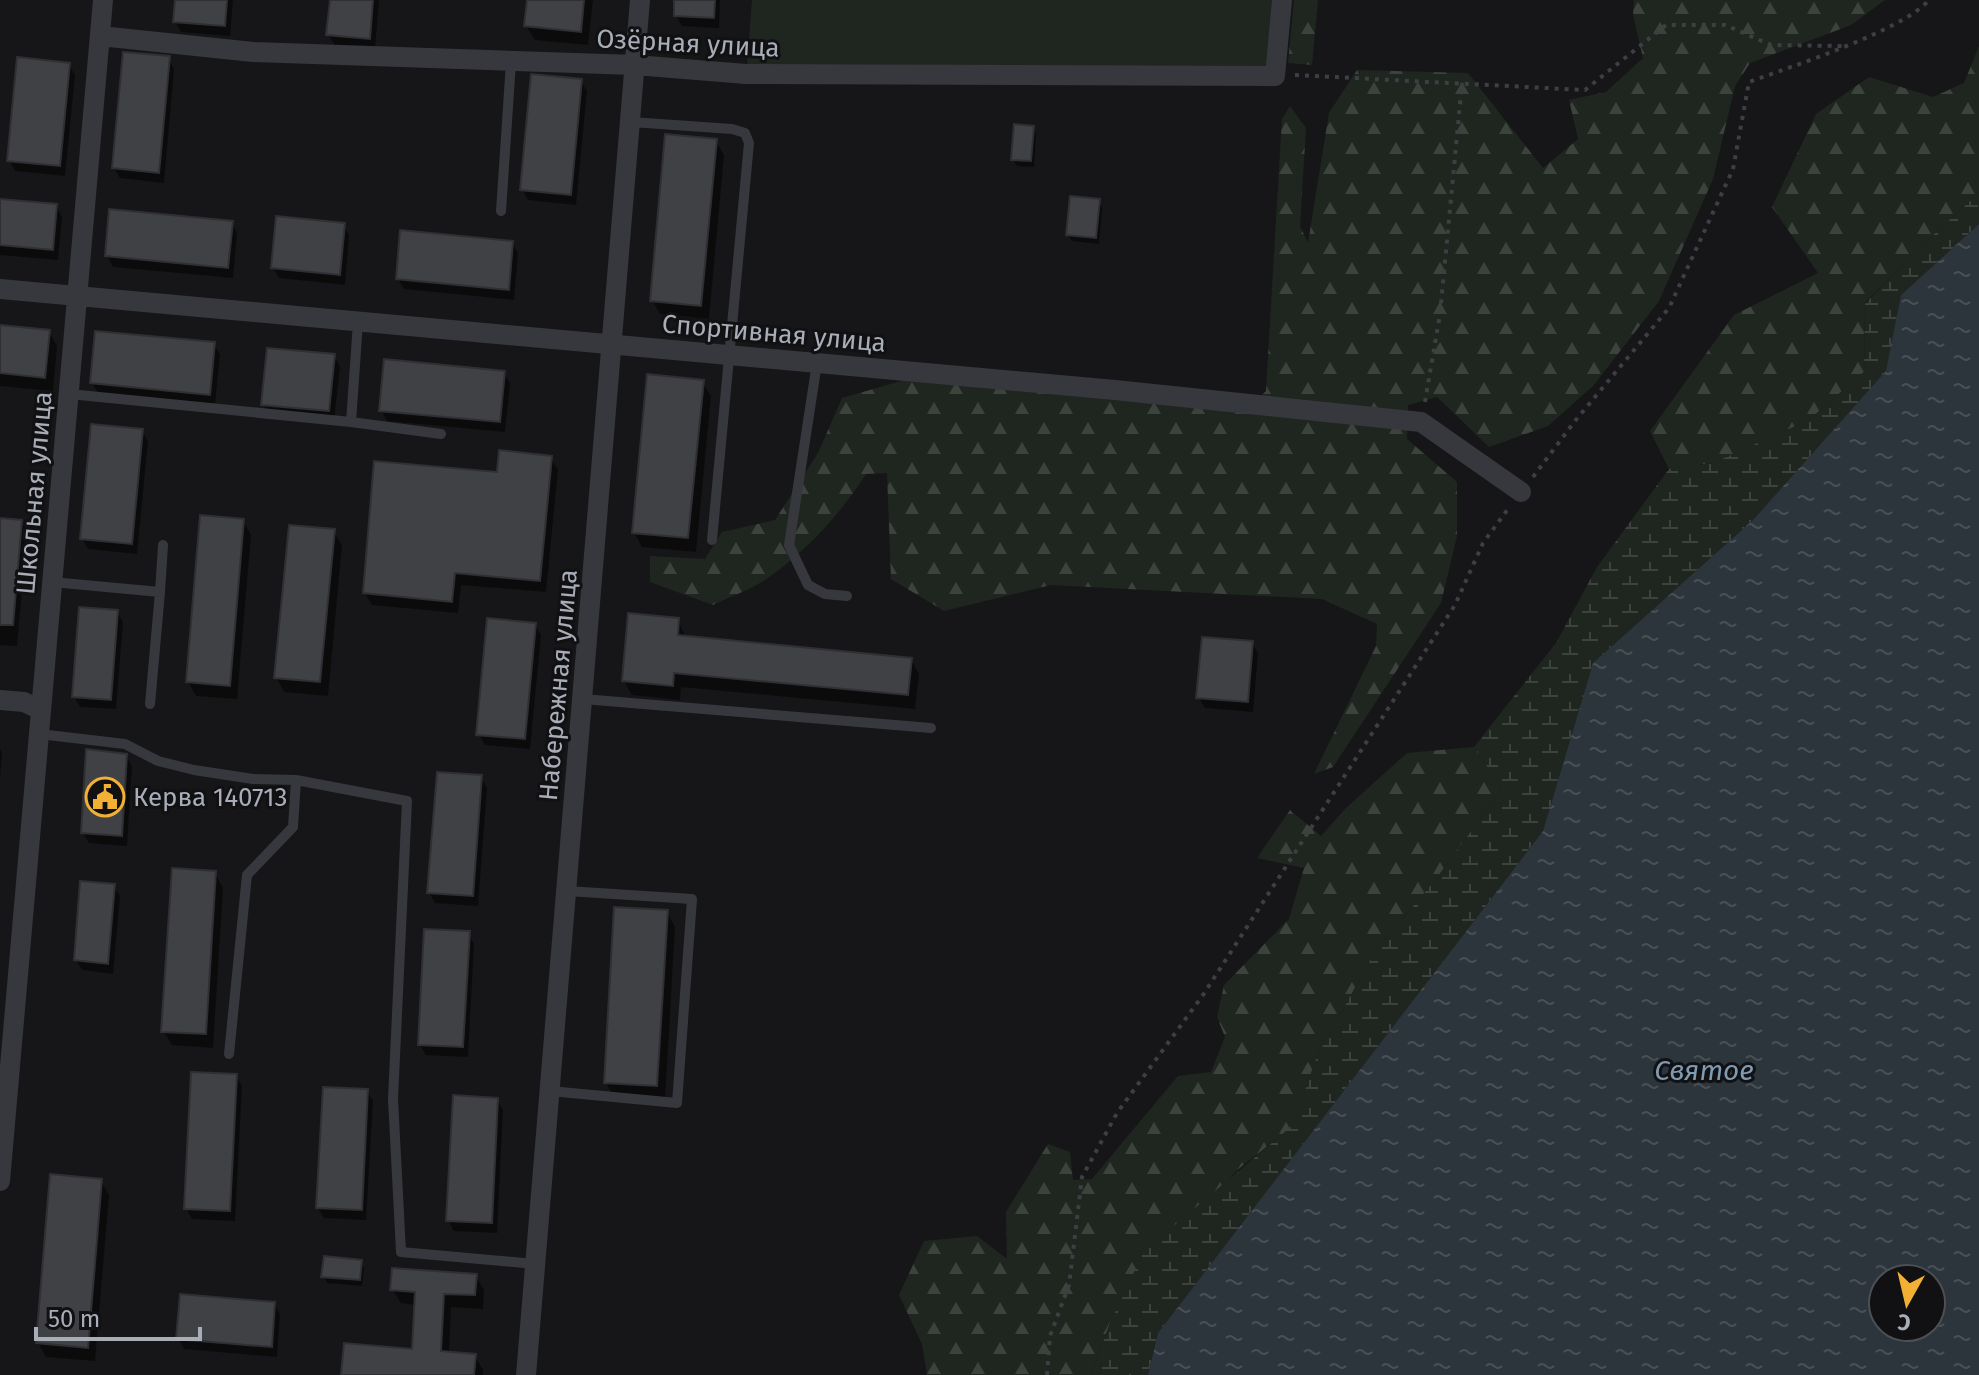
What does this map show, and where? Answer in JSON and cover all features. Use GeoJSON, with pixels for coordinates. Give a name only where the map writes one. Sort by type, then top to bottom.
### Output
{"type":"FeatureCollection","features":[{"type":"Feature","properties":{"kind":"street","name":"Школьная улица"},"geometry":{"type":"LineString","coordinates":[[0,1181],[7,1028],[39,734],[103,0]]}},
{"type":"Feature","properties":{"kind":"street","name":"Набережная улица"},"geometry":{"type":"LineString","coordinates":[[526,1375],[640,0]]}},
{"type":"Feature","properties":{"kind":"street"},"geometry":{"type":"LineString","coordinates":[[1275,76],[1282,0]]}},
{"type":"Feature","properties":{"kind":"street","name":"Озёрная улица"},"geometry":{"type":"LineString","coordinates":[[100,36],[253,52],[635,65],[746,74],[1275,76]]}},
{"type":"Feature","properties":{"kind":"street","name":"Спортивная улица"},"geometry":{"type":"LineString","coordinates":[[0,289],[1115,390],[1421,422],[1521,492]]}},
{"type":"Feature","properties":{"kind":"street"},"geometry":{"type":"LineString","coordinates":[[0,700],[24,702],[41,710]]}},
{"type":"Feature","properties":{"kind":"lane"},"geometry":{"type":"LineString","coordinates":[[501,211],[511,62]]}},
{"type":"Feature","properties":{"kind":"lane"},"geometry":{"type":"LineString","coordinates":[[631,122],[732,129],[745,133],[749,143],[712,540]]}},
{"type":"Feature","properties":{"kind":"lane"},"geometry":{"type":"LineString","coordinates":[[351,422],[358,322]]}},
{"type":"Feature","properties":{"kind":"lane"},"geometry":{"type":"LineString","coordinates":[[817,363],[789,545],[808,585],[825,594],[847,596]]}},
{"type":"Feature","properties":{"kind":"lane"},"geometry":{"type":"LineString","coordinates":[[69,394],[441,434]]}},
{"type":"Feature","properties":{"kind":"lane"},"geometry":{"type":"LineString","coordinates":[[150,704],[163,545]]}},
{"type":"Feature","properties":{"kind":"lane"},"geometry":{"type":"LineString","coordinates":[[52,582],[160,592]]}},
{"type":"Feature","properties":{"kind":"lane"},"geometry":{"type":"LineString","coordinates":[[583,699],[931,728]]}},
{"type":"Feature","properties":{"kind":"lane"},"geometry":{"type":"LineString","coordinates":[[39,734],[125,744],[158,761],[194,770],[253,779],[296,780],[407,801],[393,1099],[401,1252],[535,1264]]}},
{"type":"Feature","properties":{"kind":"lane"},"geometry":{"type":"LineString","coordinates":[[229,1054],[247,875],[293,827],[296,780]]}},
{"type":"Feature","properties":{"kind":"lane"},"geometry":{"type":"LineString","coordinates":[[550,1091],[677,1103],[692,899],[567,891]]}},
{"type":"Feature","properties":{"kind":"path"},"geometry":{"type":"LineString","coordinates":[[1047,1375],[1050,1336],[1069,1285],[1082,1177],[1117,1113],[1203,995],[1455,605],[1483,543],[1575,421],[1669,308],[1733,169],[1749,82],[1845,46],[1919,11],[1929,0]]}},
{"type":"Feature","properties":{"kind":"path"},"geometry":{"type":"LineString","coordinates":[[1275,76],[1311,74],[1585,90],[1666,25],[1725,25],[1771,45],[1845,46]]}},
{"type":"Feature","properties":{"kind":"path"},"geometry":{"type":"LineString","coordinates":[[1421,422],[1440,314],[1462,83]]}},
{"type":"Feature","properties":{"kind":"green space"},"geometry":{"type":"Polygon","coordinates":[[[752,0],[1272,0],[1268,67],[747,64],[752,0]]]}},
{"type":"Feature","properties":{"kind":"green space"},"geometry":{"type":"Polygon","coordinates":[[[1294,0],[1318,0],[1312,65],[1288,63],[1294,0]]]}},
{"type":"Feature","properties":{"kind":"green space"},"geometry":{"type":"Polygon","coordinates":[[[1634,0],[1885,0],[1851,25],[1750,63],[1735,86],[1713,179],[1659,301],[1593,386],[1548,426],[1489,447],[1437,397],[1408,405],[1407,439],[1457,482],[1457,536],[1441,603],[1333,767],[1314,774],[1376,646],[1377,624],[1322,599],[1051,585],[944,611],[891,579],[887,473],[866,474],[846,503],[810,543],[769,577],[742,592],[713,605],[650,582],[650,556],[705,559],[722,532],[775,520],[818,453],[842,398],[943,369],[1258,399],[1266,391],[1282,119],[1290,106],[1306,128],[1300,226],[1308,243],[1329,113],[1357,70],[1468,73],[1543,168],[1578,139],[1569,100],[1606,92],[1643,58],[1633,15],[1634,0]]]}},
{"type":"Feature","properties":{"kind":"green space"},"geometry":{"type":"Polygon","coordinates":[[[1979,46],[1979,193],[1908,258],[1865,303],[1864,372],[1809,420],[1713,463],[1669,469],[1650,431],[1734,315],[1818,273],[1772,207],[1816,114],[1869,77],[1933,97],[1964,83],[1979,46]]]}},
{"type":"Feature","properties":{"kind":"green space"},"geometry":{"type":"Polygon","coordinates":[[[1979,193],[1979,224],[1901,295],[1887,371],[1753,520],[1593,663],[1543,831],[1158,1333],[1148,1375],[1091,1375],[1110,1323],[1144,1251],[1293,1125],[1317,1056],[1376,950],[1436,879],[1502,789],[1474,747],[1556,643],[1597,567],[1669,469],[1713,463],[1809,420],[1864,372],[1865,304],[1908,258],[1979,193]]]}},
{"type":"Feature","properties":{"kind":"green space"},"geometry":{"type":"Polygon","coordinates":[[[1474,747],[1502,789],[1436,879],[1376,950],[1317,1056],[1293,1126],[1236,1171],[1110,1323],[1091,1375],[927,1375],[922,1344],[899,1295],[924,1241],[977,1236],[1007,1259],[1006,1212],[1048,1144],[1070,1152],[1073,1180],[1092,1179],[1178,1076],[1211,1072],[1225,1037],[1217,1017],[1224,985],[1289,919],[1304,868],[1257,858],[1290,810],[1321,836],[1346,808],[1407,753],[1474,747]]]}},
{"type":"Feature","properties":{"kind":"water","name":"Святое"},"geometry":{"type":"Polygon","coordinates":[[[1979,224],[1979,1375],[1148,1375],[1158,1333],[1543,831],[1593,663],[1753,520],[1886,371],[1901,295],[1979,224]]]}},
{"type":"Feature","properties":{"kind":"building"},"geometry":{"type":"Polygon","coordinates":[[[175,0],[227,0],[225,26],[173,22],[175,0]]]}},
{"type":"Feature","properties":{"kind":"building"},"geometry":{"type":"Polygon","coordinates":[[[330,0],[373,0],[370,39],[326,35],[330,0]]]}},
{"type":"Feature","properties":{"kind":"building"},"geometry":{"type":"Polygon","coordinates":[[[527,0],[584,0],[581,32],[524,26],[527,0]]]}},
{"type":"Feature","properties":{"kind":"building"},"geometry":{"type":"Polygon","coordinates":[[[674,0],[715,0],[714,18],[674,16],[674,0]]]}},
{"type":"Feature","properties":{"kind":"building"},"geometry":{"type":"Polygon","coordinates":[[[123,52],[170,56],[159,173],[112,168],[123,52]]]}},
{"type":"Feature","properties":{"kind":"building"},"geometry":{"type":"Polygon","coordinates":[[[17,57],[70,63],[60,166],[7,161],[17,57]]]}},
{"type":"Feature","properties":{"kind":"building"},"geometry":{"type":"Polygon","coordinates":[[[531,74],[582,79],[571,195],[520,190],[531,74]]]}},
{"type":"Feature","properties":{"kind":"building"},"geometry":{"type":"Polygon","coordinates":[[[1014,124],[1034,126],[1031,161],[1011,160],[1014,124]]]}},
{"type":"Feature","properties":{"kind":"building"},"geometry":{"type":"Polygon","coordinates":[[[665,134],[717,139],[701,306],[650,301],[665,134]]]}},
{"type":"Feature","properties":{"kind":"building"},"geometry":{"type":"Polygon","coordinates":[[[1070,196],[1100,199],[1096,238],[1066,235],[1070,196]]]}},
{"type":"Feature","properties":{"kind":"building"},"geometry":{"type":"Polygon","coordinates":[[[0,199],[57,204],[53,250],[0,245],[0,199]]]}},
{"type":"Feature","properties":{"kind":"building"},"geometry":{"type":"Polygon","coordinates":[[[109,209],[233,221],[228,268],[105,256],[109,209]]]}},
{"type":"Feature","properties":{"kind":"building"},"geometry":{"type":"Polygon","coordinates":[[[276,216],[345,223],[340,275],[271,268],[276,216]]]}},
{"type":"Feature","properties":{"kind":"building"},"geometry":{"type":"Polygon","coordinates":[[[400,230],[513,241],[509,290],[396,279],[400,230]]]}},
{"type":"Feature","properties":{"kind":"building"},"geometry":{"type":"Polygon","coordinates":[[[0,325],[50,330],[45,378],[0,373],[0,325]]]}},
{"type":"Feature","properties":{"kind":"building"},"geometry":{"type":"Polygon","coordinates":[[[95,331],[215,342],[210,395],[90,383],[95,331]]]}},
{"type":"Feature","properties":{"kind":"building"},"geometry":{"type":"Polygon","coordinates":[[[267,348],[335,354],[329,411],[261,405],[267,348]]]}},
{"type":"Feature","properties":{"kind":"building"},"geometry":{"type":"Polygon","coordinates":[[[384,359],[505,371],[500,422],[379,411],[384,359]]]}},
{"type":"Feature","properties":{"kind":"building"},"geometry":{"type":"Polygon","coordinates":[[[647,374],[704,380],[688,538],[632,533],[647,374]]]}},
{"type":"Feature","properties":{"kind":"building"},"geometry":{"type":"Polygon","coordinates":[[[91,424],[143,429],[132,544],[80,539],[91,424]]]}},
{"type":"Feature","properties":{"kind":"building"},"geometry":{"type":"Polygon","coordinates":[[[499,450],[552,456],[540,581],[455,573],[452,602],[363,593],[374,461],[497,472],[499,450]]]}},
{"type":"Feature","properties":{"kind":"building"},"geometry":{"type":"Polygon","coordinates":[[[200,515],[244,519],[230,686],[186,682],[200,515]]]}},
{"type":"Feature","properties":{"kind":"building"},"geometry":{"type":"Polygon","coordinates":[[[0,518],[22,520],[13,625],[0,625],[0,518]]]}},
{"type":"Feature","properties":{"kind":"building"},"geometry":{"type":"Polygon","coordinates":[[[289,525],[335,529],[320,682],[274,678],[289,525]]]}},
{"type":"Feature","properties":{"kind":"building"},"geometry":{"type":"Polygon","coordinates":[[[79,607],[118,610],[111,700],[72,697],[79,607]]]}},
{"type":"Feature","properties":{"kind":"building"},"geometry":{"type":"Polygon","coordinates":[[[628,613],[679,618],[678,635],[912,658],[908,695],[674,673],[673,686],[622,681],[628,613]]]}},
{"type":"Feature","properties":{"kind":"building"},"geometry":{"type":"Polygon","coordinates":[[[487,618],[536,623],[525,739],[476,735],[487,618]]]}},
{"type":"Feature","properties":{"kind":"building"},"geometry":{"type":"Polygon","coordinates":[[[1202,637],[1253,641],[1248,702],[1196,698],[1202,637]]]}},
{"type":"Feature","properties":{"kind":"building"},"geometry":{"type":"Polygon","coordinates":[[[86,749],[127,754],[122,836],[81,833],[86,749]]]}},
{"type":"Feature","properties":{"kind":"building"},"geometry":{"type":"Polygon","coordinates":[[[437,772],[482,775],[473,896],[427,893],[437,772]]]}},
{"type":"Feature","properties":{"kind":"building"},"geometry":{"type":"Polygon","coordinates":[[[172,868],[216,871],[206,1034],[161,1032],[172,868]]]}},
{"type":"Feature","properties":{"kind":"building"},"geometry":{"type":"Polygon","coordinates":[[[80,881],[115,884],[108,964],[74,960],[80,881]]]}},
{"type":"Feature","properties":{"kind":"building"},"geometry":{"type":"Polygon","coordinates":[[[614,907],[668,910],[657,1086],[604,1083],[614,907]]]}},
{"type":"Feature","properties":{"kind":"building"},"geometry":{"type":"Polygon","coordinates":[[[424,929],[470,931],[463,1047],[418,1045],[424,929]]]}},
{"type":"Feature","properties":{"kind":"building"},"geometry":{"type":"Polygon","coordinates":[[[191,1072],[237,1074],[230,1211],[184,1209],[191,1072]]]}},
{"type":"Feature","properties":{"kind":"building"},"geometry":{"type":"Polygon","coordinates":[[[323,1087],[368,1089],[362,1210],[316,1208],[323,1087]]]}},
{"type":"Feature","properties":{"kind":"building"},"geometry":{"type":"Polygon","coordinates":[[[453,1095],[498,1098],[492,1223],[446,1221],[453,1095]]]}},
{"type":"Feature","properties":{"kind":"building"},"geometry":{"type":"Polygon","coordinates":[[[50,1174],[102,1179],[88,1348],[36,1343],[50,1174]]]}},
{"type":"Feature","properties":{"kind":"building"},"geometry":{"type":"Polygon","coordinates":[[[324,1256],[362,1260],[360,1280],[321,1277],[324,1256]]]}},
{"type":"Feature","properties":{"kind":"building"},"geometry":{"type":"Polygon","coordinates":[[[392,1268],[477,1274],[475,1295],[444,1294],[441,1351],[476,1354],[474,1375],[341,1375],[344,1343],[412,1349],[415,1292],[390,1290],[392,1268]]]}},
{"type":"Feature","properties":{"kind":"building"},"geometry":{"type":"Polygon","coordinates":[[[180,1294],[275,1302],[272,1347],[176,1339],[180,1294]]]}},
{"type":"Feature","properties":{"kind":"place","name":"Керва 140713"},"geometry":{"type":"Point","coordinates":[105,797]}}]}
